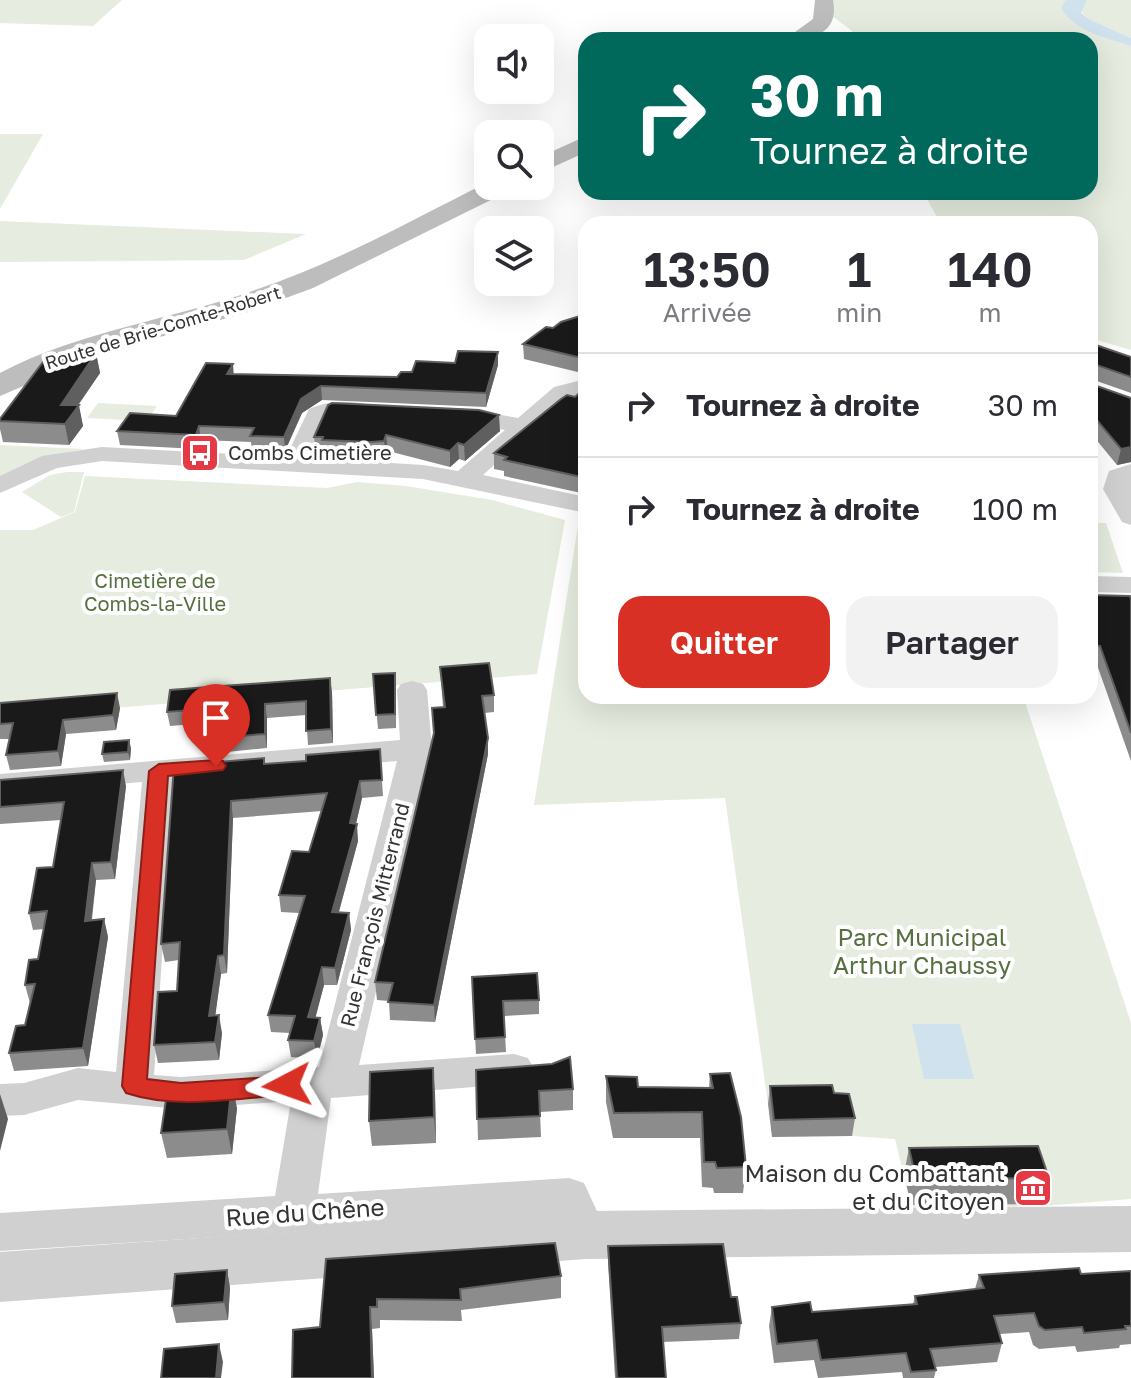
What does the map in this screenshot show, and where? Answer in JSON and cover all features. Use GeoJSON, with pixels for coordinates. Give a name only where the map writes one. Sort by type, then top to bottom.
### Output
{"type":"FeatureCollection","features":[{"type":"Feature","properties":{"kind":"main road"},"geometry":{"type":"LineString","coordinates":[[806,32],[822,22],[824,0]]}},
{"type":"Feature","properties":{"kind":"main road"},"geometry":{"type":"LineString","coordinates":[[554,159],[578,147]]}},
{"type":"Feature","properties":{"kind":"main road","name":"Route de Brie-Comte-Robert"},"geometry":{"type":"LineString","coordinates":[[0,386],[86,348],[236,307],[286,289],[474,199]]}},
{"type":"Feature","properties":{"kind":"street"},"geometry":{"type":"LineString","coordinates":[[463,479],[562,392],[578,386]]}},
{"type":"Feature","properties":{"kind":"street"},"geometry":{"type":"LineString","coordinates":[[295,464],[317,414],[330,408],[388,411]]}},
{"type":"Feature","properties":{"kind":"street"},"geometry":{"type":"LineString","coordinates":[[431,413],[480,416],[522,426]]}},
{"type":"Feature","properties":{"kind":"street"},"geometry":{"type":"LineString","coordinates":[[0,485],[51,461],[88,454],[386,469],[463,479],[578,503]]}},
{"type":"Feature","properties":{"kind":"street"},"geometry":{"type":"LineString","coordinates":[[1131,471],[1118,476],[1116,489],[1131,517]]}},
{"type":"Feature","properties":{"kind":"street"},"geometry":{"type":"LineString","coordinates":[[1098,584],[1131,585]]}},
{"type":"Feature","properties":{"kind":"street","name":"Rue François Mitterrand"},"geometry":{"type":"LineString","coordinates":[[294,1214],[324,1083],[416,749],[412,690]]}},
{"type":"Feature","properties":{"kind":"street"},"geometry":{"type":"LineString","coordinates":[[0,784],[416,749]]}},
{"type":"Feature","properties":{"kind":"street"},"geometry":{"type":"LineString","coordinates":[[134,1086],[159,771]]}},
{"type":"Feature","properties":{"kind":"street"},"geometry":{"type":"LineString","coordinates":[[0,1100],[24,1099],[78,1084],[134,1086],[181,1093],[552,1067]]}},
{"type":"Feature","properties":{"kind":"street","name":"Rue du Chêne"},"geometry":{"type":"LineString","coordinates":[[0,1232],[569,1196],[586,1235]]}},
{"type":"Feature","properties":{"kind":"street","name":"Rue du Chêne"},"geometry":{"type":"LineString","coordinates":[[0,1277],[586,1235],[1131,1229]]}},
{"type":"Feature","properties":{"kind":"green space"},"geometry":{"type":"Polygon","coordinates":[[[0,0],[122,0],[93,26],[0,23],[0,0]]]}},
{"type":"Feature","properties":{"kind":"green space"},"geometry":{"type":"Polygon","coordinates":[[[830,0],[1066,0],[1061,7],[1095,32],[852,32],[832,16],[830,0]]]}},
{"type":"Feature","properties":{"kind":"green space"},"geometry":{"type":"Polygon","coordinates":[[[1087,0],[1131,0],[1131,38],[1089,19],[1081,12],[1087,0]]]}},
{"type":"Feature","properties":{"kind":"green space"},"geometry":{"type":"Polygon","coordinates":[[[1098,34],[1131,46],[1131,350],[1098,340],[1098,216],[936,216],[928,200],[1098,200],[1098,34]]]}},
{"type":"Feature","properties":{"kind":"green space"},"geometry":{"type":"Polygon","coordinates":[[[0,134],[43,134],[0,209],[0,134]]]}},
{"type":"Feature","properties":{"kind":"green space"},"geometry":{"type":"Polygon","coordinates":[[[0,221],[306,234],[244,260],[0,262],[0,221]]]}},
{"type":"Feature","properties":{"kind":"green space"},"geometry":{"type":"Polygon","coordinates":[[[98,403],[157,406],[147,421],[87,418],[98,403]]]}},
{"type":"Feature","properties":{"kind":"green space"},"geometry":{"type":"Polygon","coordinates":[[[0,445],[84,449],[40,458],[0,477],[0,445]]]}},
{"type":"Feature","properties":{"kind":"green space"},"geometry":{"type":"Polygon","coordinates":[[[84,472],[74,512],[61,517],[22,492],[50,475],[84,472]]]}},
{"type":"Feature","properties":{"kind":"green space","name":"Cimetière de Combs-la-Ville"},"geometry":{"type":"Polygon","coordinates":[[[85,476],[327,488],[357,482],[406,486],[492,500],[565,520],[537,674],[0,717],[0,530],[33,530],[75,512],[85,476]]]}},
{"type":"Feature","properties":{"kind":"green space"},"geometry":{"type":"Polygon","coordinates":[[[1098,523],[1106,523],[1123,573],[1098,572],[1098,523]]]}},
{"type":"Feature","properties":{"kind":"green space","name":"Parc Municipal Arthur Chaussy"},"geometry":{"type":"Polygon","coordinates":[[[578,526],[578,704],[1026,704],[1131,1023],[1131,1199],[1043,1206],[912,1210],[895,1139],[852,1136],[847,1112],[768,1104],[725,798],[534,805],[578,526]]]}},
{"type":"Feature","properties":{"kind":"water"},"geometry":{"type":"Polygon","coordinates":[[[1066,0],[1087,0],[1081,13],[1131,38],[1131,46],[1082,28],[1061,7],[1066,0]]]}},
{"type":"Feature","properties":{"kind":"water"},"geometry":{"type":"Polygon","coordinates":[[[912,1024],[960,1024],[974,1079],[924,1079],[912,1024]]]}},
{"type":"Feature","properties":{"kind":"building"},"geometry":{"type":"Polygon","coordinates":[[[578,317],[578,357],[523,344],[546,327],[553,328],[578,317]]]}},
{"type":"Feature","properties":{"kind":"building"},"geometry":{"type":"Polygon","coordinates":[[[1098,346],[1131,357],[1131,377],[1098,365],[1098,346]]]}},
{"type":"Feature","properties":{"kind":"building"},"geometry":{"type":"Polygon","coordinates":[[[458,351],[498,352],[486,393],[321,386],[301,399],[284,437],[250,436],[254,428],[199,426],[196,435],[117,431],[130,413],[176,416],[206,363],[233,364],[227,374],[397,377],[401,372],[412,372],[416,361],[455,363],[458,351]]]}},
{"type":"Feature","properties":{"kind":"building"},"geometry":{"type":"Polygon","coordinates":[[[61,352],[96,353],[61,405],[79,405],[65,424],[0,421],[46,358],[61,352]]]}},
{"type":"Feature","properties":{"kind":"building"},"geometry":{"type":"Polygon","coordinates":[[[1098,386],[1131,398],[1131,447],[1121,449],[1098,422],[1098,386]]]}},
{"type":"Feature","properties":{"kind":"building"},"geometry":{"type":"Polygon","coordinates":[[[578,394],[578,476],[504,460],[507,457],[494,453],[561,399],[567,395],[575,397],[578,394]]]}},
{"type":"Feature","properties":{"kind":"building"},"geometry":{"type":"Polygon","coordinates":[[[328,405],[479,410],[499,415],[464,445],[458,443],[450,451],[386,435],[384,441],[371,442],[314,437],[328,405]]]}},
{"type":"Feature","properties":{"kind":"building"},"geometry":{"type":"Polygon","coordinates":[[[1098,595],[1130,596],[1131,733],[1100,646],[1098,595]]]}},
{"type":"Feature","properties":{"kind":"building"},"geometry":{"type":"Polygon","coordinates":[[[489,663],[494,695],[482,696],[488,738],[434,1005],[388,1002],[393,983],[375,982],[434,733],[432,708],[445,707],[440,667],[489,663]]]}},
{"type":"Feature","properties":{"kind":"building"},"geometry":{"type":"Polygon","coordinates":[[[395,673],[395,714],[376,715],[373,674],[395,673]]]}},
{"type":"Feature","properties":{"kind":"building"},"geometry":{"type":"Polygon","coordinates":[[[330,678],[331,729],[306,731],[306,701],[265,704],[265,734],[214,738],[216,708],[167,712],[170,690],[330,678]]]}},
{"type":"Feature","properties":{"kind":"building"},"geometry":{"type":"Polygon","coordinates":[[[117,693],[113,715],[63,720],[58,751],[6,755],[13,723],[0,724],[0,703],[117,693]]]}},
{"type":"Feature","properties":{"kind":"building"},"geometry":{"type":"Polygon","coordinates":[[[129,740],[128,752],[102,754],[104,742],[129,740]]]}},
{"type":"Feature","properties":{"kind":"building"},"geometry":{"type":"Polygon","coordinates":[[[380,749],[382,780],[360,781],[350,823],[357,824],[332,912],[349,913],[335,968],[322,967],[308,1017],[320,1018],[314,1041],[288,1040],[295,1016],[268,1015],[305,896],[279,895],[292,851],[309,852],[327,793],[231,801],[224,955],[218,956],[209,1016],[219,1015],[215,1042],[154,1045],[158,992],[177,991],[180,942],[161,944],[174,766],[264,758],[264,764],[306,761],[306,755],[380,749]]]}},
{"type":"Feature","properties":{"kind":"building"},"geometry":{"type":"Polygon","coordinates":[[[123,770],[111,862],[92,863],[85,921],[104,919],[83,1048],[9,1053],[16,1026],[25,1025],[35,984],[25,985],[29,960],[38,959],[47,911],[29,913],[37,868],[53,867],[64,802],[0,807],[0,780],[123,770]]]}},
{"type":"Feature","properties":{"kind":"building"},"geometry":{"type":"Polygon","coordinates":[[[537,973],[539,1000],[503,1001],[505,1037],[475,1039],[472,977],[537,973]]]}},
{"type":"Feature","properties":{"kind":"building"},"geometry":{"type":"Polygon","coordinates":[[[570,1057],[573,1089],[539,1091],[540,1116],[477,1119],[476,1070],[552,1064],[570,1057]]]}},
{"type":"Feature","properties":{"kind":"building"},"geometry":{"type":"Polygon","coordinates":[[[433,1068],[434,1117],[369,1121],[370,1072],[433,1068]]]}},
{"type":"Feature","properties":{"kind":"building"},"geometry":{"type":"Polygon","coordinates":[[[730,1073],[741,1117],[746,1167],[717,1168],[715,1162],[704,1162],[702,1112],[614,1113],[606,1076],[637,1077],[638,1087],[713,1088],[710,1074],[730,1073]]]}},
{"type":"Feature","properties":{"kind":"building"},"geometry":{"type":"Polygon","coordinates":[[[232,1083],[227,1129],[161,1133],[168,1086],[232,1083]]]}},
{"type":"Feature","properties":{"kind":"building"},"geometry":{"type":"Polygon","coordinates":[[[832,1085],[834,1093],[849,1094],[855,1118],[774,1120],[770,1086],[832,1085]]]}},
{"type":"Feature","properties":{"kind":"building"},"geometry":{"type":"Polygon","coordinates":[[[1038,1146],[1049,1178],[916,1179],[909,1148],[1038,1146]]]}},
{"type":"Feature","properties":{"kind":"building"},"geometry":{"type":"Polygon","coordinates":[[[555,1243],[561,1276],[460,1289],[461,1300],[377,1299],[377,1307],[370,1307],[372,1378],[292,1378],[293,1330],[320,1327],[326,1259],[555,1243]]]}},
{"type":"Feature","properties":{"kind":"building"},"geometry":{"type":"Polygon","coordinates":[[[723,1244],[731,1297],[737,1297],[741,1323],[662,1327],[666,1378],[617,1378],[608,1246],[723,1244]]]}},
{"type":"Feature","properties":{"kind":"building"},"geometry":{"type":"Polygon","coordinates":[[[1079,1268],[1081,1274],[1131,1271],[1131,1326],[1084,1333],[1082,1327],[1045,1330],[1039,1326],[1034,1313],[994,1316],[1002,1343],[930,1349],[936,1370],[911,1372],[906,1353],[821,1360],[817,1340],[777,1344],[772,1307],[810,1302],[812,1312],[917,1304],[915,1296],[984,1288],[979,1275],[1079,1268]]]}},
{"type":"Feature","properties":{"kind":"building"},"geometry":{"type":"Polygon","coordinates":[[[227,1270],[224,1302],[172,1306],[175,1274],[227,1270]]]}},
{"type":"Feature","properties":{"kind":"building"},"geometry":{"type":"Polygon","coordinates":[[[219,1344],[216,1378],[161,1378],[164,1349],[219,1344]]]}},
{"type":"Feature","properties":{"kind":"place","name":"Combs Cimetière"},"geometry":{"type":"Point","coordinates":[200,453]}},
{"type":"Feature","properties":{"kind":"place","name":"Maison du Combattant et du Citoyen"},"geometry":{"type":"Point","coordinates":[1033,1188]}},
{"type":"Feature","properties":{"kind":"route"},"geometry":{"type":"LineString","coordinates":[[216,766],[159,771],[134,1086],[181,1093],[287,1085]]}}]}
